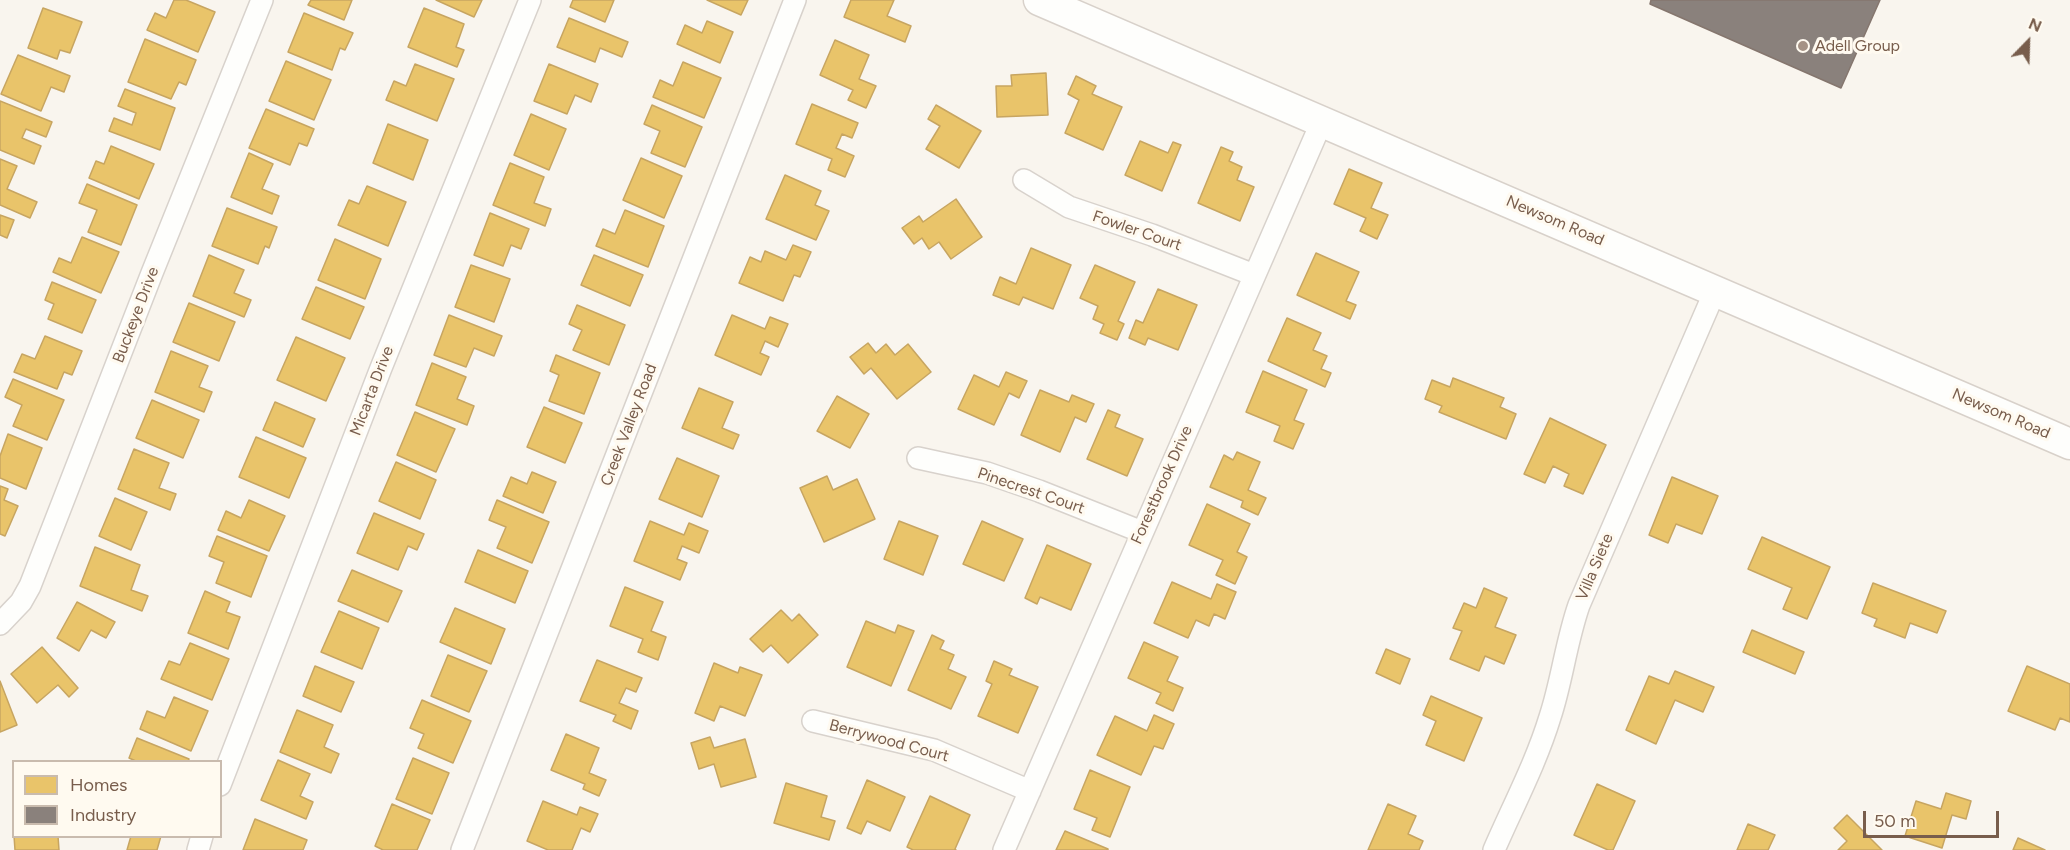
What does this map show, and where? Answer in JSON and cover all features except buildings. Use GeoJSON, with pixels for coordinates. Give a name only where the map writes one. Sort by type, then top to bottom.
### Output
{"type":"FeatureCollection","features":[{"type":"Feature","properties":{"kind":"street","name":"Buckeye Drive"},"geometry":{"type":"LineString","coordinates":[[0,624],[21,602],[30,585],[262,0]]}},
{"type":"Feature","properties":{"kind":"street","name":"Micarta Drive"},"geometry":{"type":"LineString","coordinates":[[222,780],[381,368],[530,0]]}},
{"type":"Feature","properties":{"kind":"street","name":"Creek Valley Road"},"geometry":{"type":"LineString","coordinates":[[462,850],[795,0]]}},
{"type":"Feature","properties":{"kind":"street","name":"Newsom Road"},"geometry":{"type":"LineString","coordinates":[[1039,0],[2070,444]]}},
{"type":"Feature","properties":{"kind":"street","name":"Forestbrook Drive"},"geometry":{"type":"LineString","coordinates":[[1004,850],[1322,121]]}},
{"type":"Feature","properties":{"kind":"street","name":"Fowler Court"},"geometry":{"type":"LineString","coordinates":[[1023,180],[1069,207],[1152,235],[1254,275]]}},
{"type":"Feature","properties":{"kind":"street","name":"Villa Siete"},"geometry":{"type":"LineString","coordinates":[[1494,850],[1551,716],[1579,605],[1715,291]]}},
{"type":"Feature","properties":{"kind":"street","name":"Pinecrest Court"},"geometry":{"type":"LineString","coordinates":[[918,458],[987,473],[1040,491],[1142,532]]}},
{"type":"Feature","properties":{"kind":"street","name":"Berrywood Court"},"geometry":{"type":"LineString","coordinates":[[813,721],[934,750],[1030,791]]}},
{"type":"Feature","properties":{"kind":"place","name":"Adell Group"},"geometry":{"type":"Point","coordinates":[1803,46]}}]}
